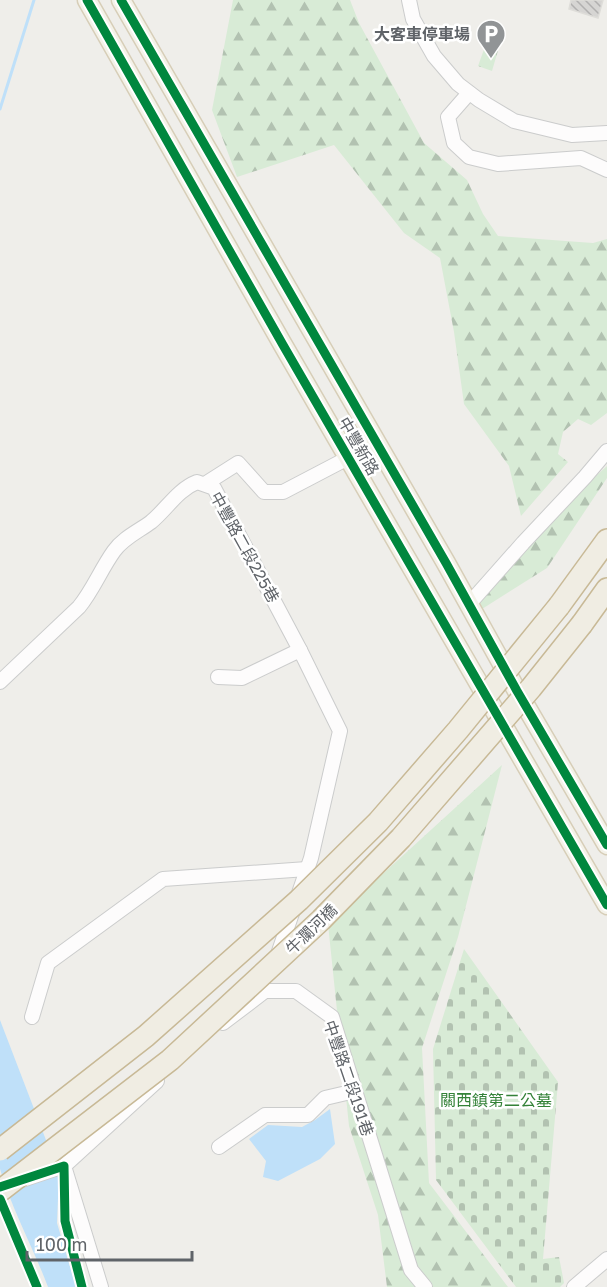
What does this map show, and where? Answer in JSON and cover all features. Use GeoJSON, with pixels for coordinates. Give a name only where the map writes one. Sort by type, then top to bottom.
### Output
{"type":"FeatureCollection","features":[{"type":"Feature","properties":{"kind":"highway","name":"牛瀾河橋"},"geometry":{"type":"LineString","coordinates":[[0,1150],[146,1036],[299,900],[378,822],[458,730],[559,606],[607,540]]}},
{"type":"Feature","properties":{"kind":"highway","name":"牛瀾河橋"},"geometry":{"type":"LineString","coordinates":[[0,1189],[170,1060],[321,921],[401,838],[531,688],[607,589]]}},
{"type":"Feature","properties":{"kind":"main road","name":"中豐新路"},"geometry":{"type":"LineString","coordinates":[[87,0],[348,458],[607,905]]}},
{"type":"Feature","properties":{"kind":"main road","name":"中豐新路"},"geometry":{"type":"LineString","coordinates":[[121,0],[607,845]]}},
{"type":"Feature","properties":{"kind":"main road"},"geometry":{"type":"LineString","coordinates":[[490,704],[512,682]]}},
{"type":"Feature","properties":{"kind":"street"},"geometry":{"type":"LineString","coordinates":[[409,0],[413,19],[434,56],[458,84],[479,100],[514,121],[572,135],[607,133]]}},
{"type":"Feature","properties":{"kind":"street"},"geometry":{"type":"LineString","coordinates":[[469,93],[448,117],[454,143],[469,157],[498,164],[581,158],[607,170]]}},
{"type":"Feature","properties":{"kind":"street"},"geometry":{"type":"LineString","coordinates":[[469,604],[607,451]]}},
{"type":"Feature","properties":{"kind":"street"},"geometry":{"type":"LineString","coordinates":[[205,484],[238,463],[264,492],[283,492],[348,458]]}},
{"type":"Feature","properties":{"kind":"street","name":"中豐路二段225巷"},"geometry":{"type":"LineString","coordinates":[[0,682],[79,607],[90,593],[114,550],[121,543],[152,521],[190,485],[197,482],[214,488],[340,731],[308,869],[265,991]]}},
{"type":"Feature","properties":{"kind":"street"},"geometry":{"type":"LineString","coordinates":[[218,677],[242,678],[300,650]]}},
{"type":"Feature","properties":{"kind":"street"},"geometry":{"type":"LineString","coordinates":[[32,1017],[48,963],[163,879],[308,869]]}},
{"type":"Feature","properties":{"kind":"street"},"geometry":{"type":"LineString","coordinates":[[0,1189],[59,1168],[209,1034],[265,991]]}},
{"type":"Feature","properties":{"kind":"street","name":"中豐路二段191巷"},"geometry":{"type":"LineString","coordinates":[[265,991],[296,991],[332,1017],[411,1270],[425,1287]]}},
{"type":"Feature","properties":{"kind":"street"},"geometry":{"type":"LineString","coordinates":[[219,1147],[265,1115],[308,1115],[325,1098],[355,1091]]}},
{"type":"Feature","properties":{"kind":"street"},"geometry":{"type":"LineString","coordinates":[[59,1168],[101,1287]]}},
{"type":"Feature","properties":{"kind":"street"},"geometry":{"type":"LineString","coordinates":[[573,1287],[607,1259]]}},
{"type":"Feature","properties":{"kind":"green space"},"geometry":{"type":"Polygon","coordinates":[[[233,0],[350,0],[359,23],[424,143],[467,180],[483,214],[498,236],[593,243],[607,239],[607,413],[591,425],[578,419],[563,432],[558,454],[568,462],[521,516],[509,466],[464,404],[454,332],[440,258],[404,233],[334,145],[237,177],[212,110],[233,0]]]}},
{"type":"Feature","properties":{"kind":"green space"},"geometry":{"type":"Polygon","coordinates":[[[491,30],[499,47],[492,71],[478,66],[491,30]]]}},
{"type":"Feature","properties":{"kind":"green space"},"geometry":{"type":"Polygon","coordinates":[[[607,466],[607,478],[547,568],[482,609],[474,586],[607,466]]]}},
{"type":"Feature","properties":{"kind":"green space"},"geometry":{"type":"Polygon","coordinates":[[[502,765],[458,937],[422,1048],[429,1183],[508,1287],[387,1287],[378,1215],[349,1126],[328,924],[502,765]]]}},
{"type":"Feature","properties":{"kind":"green space","name":"關西鎮第二公墓"},"geometry":{"type":"Polygon","coordinates":[[[464,949],[558,1082],[543,1259],[559,1257],[564,1283],[560,1287],[516,1287],[436,1180],[433,1049],[464,949]]]}},
{"type":"Feature","properties":{"kind":"water"},"geometry":{"type":"Polygon","coordinates":[[[0,1020],[59,1174],[57,1223],[76,1287],[48,1287],[10,1199],[0,1169],[0,1020]]]}},
{"type":"Feature","properties":{"kind":"water"},"geometry":{"type":"Polygon","coordinates":[[[330,1109],[335,1144],[320,1159],[278,1181],[263,1177],[266,1161],[249,1139],[268,1125],[302,1127],[330,1109]]]}},
{"type":"Feature","properties":{"kind":"building"},"geometry":{"type":"Polygon","coordinates":[[[571,0],[603,0],[598,18],[569,9],[571,0]]]}},
{"type":"Feature","properties":{"kind":"waterway"},"geometry":{"type":"LineString","coordinates":[[0,109],[34,0]]}},
{"type":"Feature","properties":{"kind":"cycle path"},"geometry":{"type":"LineString","coordinates":[[87,0],[283,345],[607,905]]}},
{"type":"Feature","properties":{"kind":"cycle path"},"geometry":{"type":"LineString","coordinates":[[121,0],[607,845]]}},
{"type":"Feature","properties":{"kind":"cycle path"},"geometry":{"type":"LineString","coordinates":[[0,1187],[64,1166],[65,1221],[82,1287]]}},
{"type":"Feature","properties":{"kind":"cycle path"},"geometry":{"type":"LineString","coordinates":[[0,1199],[37,1287]]}},
{"type":"Feature","properties":{"kind":"place","name":"大客車停車場"},"geometry":{"type":"Point","coordinates":[491,60]}}]}
